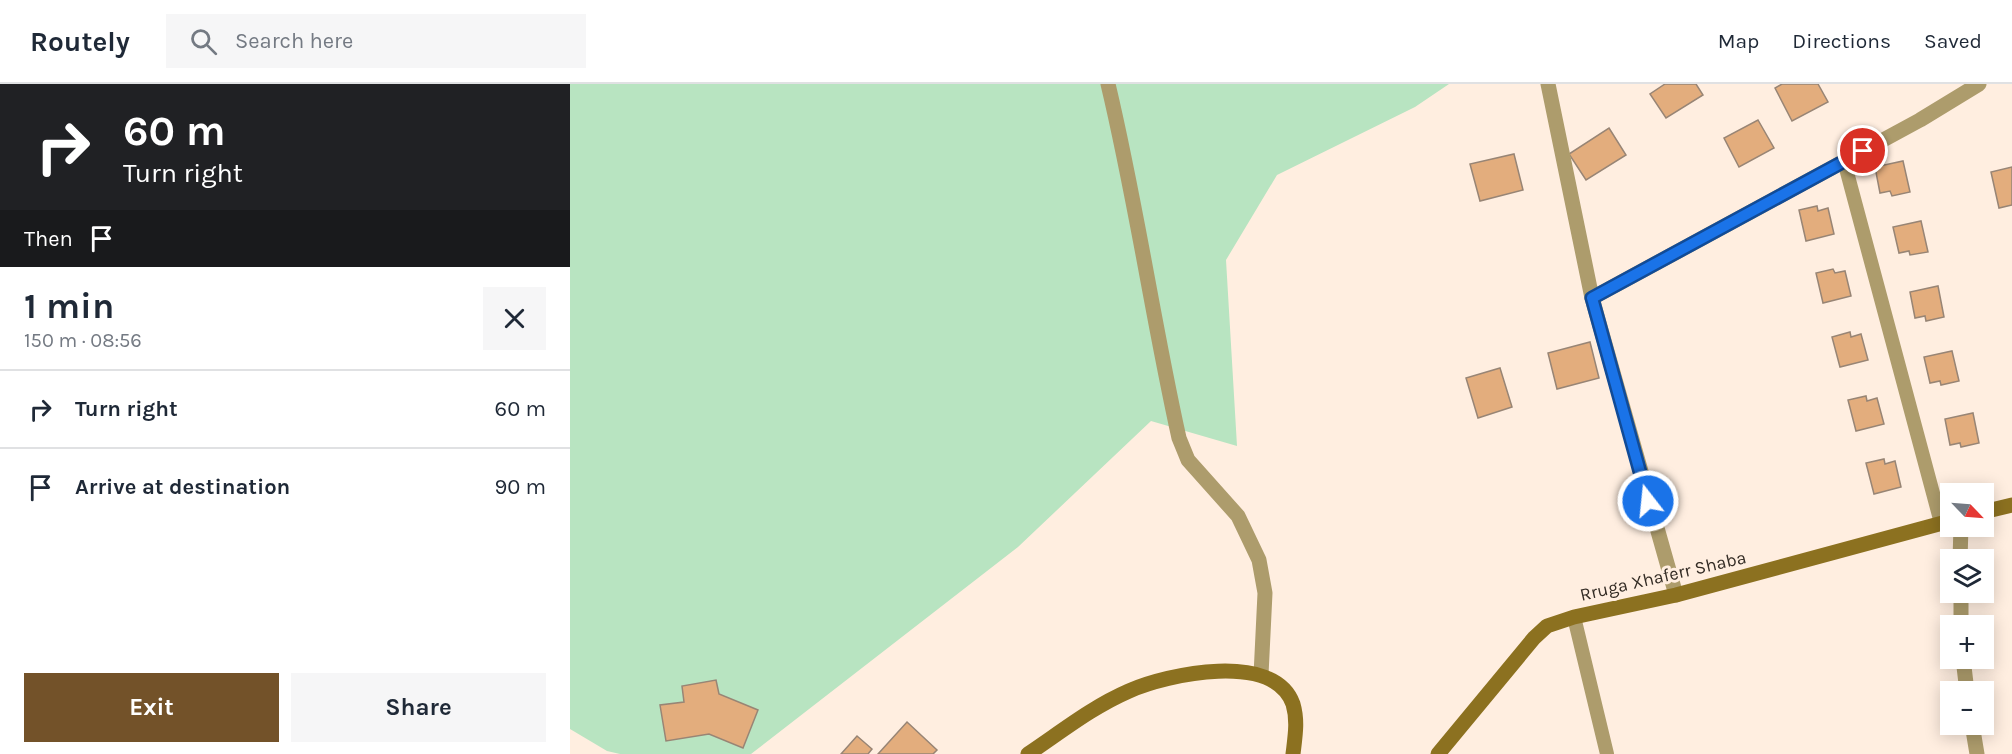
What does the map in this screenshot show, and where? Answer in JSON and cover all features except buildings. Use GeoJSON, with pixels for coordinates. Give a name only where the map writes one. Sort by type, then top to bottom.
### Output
{"type":"FeatureCollection","features":[{"type":"Feature","properties":{"kind":"street"},"geometry":{"type":"LineString","coordinates":[[1108,84],[1129,172],[1140,242],[1179,438],[1188,460],[1238,516],[1259,560],[1265,593],[1261,675]]}},
{"type":"Feature","properties":{"kind":"street"},"geometry":{"type":"LineString","coordinates":[[1548,84],[1592,298],[1676,595]]}},
{"type":"Feature","properties":{"kind":"street"},"geometry":{"type":"LineString","coordinates":[[1592,298],[1920,120],[1978,84]]}},
{"type":"Feature","properties":{"kind":"street"},"geometry":{"type":"LineString","coordinates":[[1994,509],[2012,505]]}},
{"type":"Feature","properties":{"kind":"street","name":"Rruga Xhaferr Shaba"},"geometry":{"type":"LineString","coordinates":[[1438,754],[1534,638],[1547,626],[1676,595],[1940,524]]}},
{"type":"Feature","properties":{"kind":"street"},"geometry":{"type":"LineString","coordinates":[[1028,754],[1096,706],[1131,690],[1157,680],[1228,670],[1261,675],[1277,684],[1292,703],[1297,729],[1293,754]]}},
{"type":"Feature","properties":{"kind":"street"},"geometry":{"type":"LineString","coordinates":[[1974,735],[1977,754]]}},
{"type":"Feature","properties":{"kind":"lane"},"geometry":{"type":"LineString","coordinates":[[1844,161],[1940,501]]}},
{"type":"Feature","properties":{"kind":"lane"},"geometry":{"type":"LineString","coordinates":[[1574,618],[1607,754]]}},
{"type":"Feature","properties":{"kind":"green space"},"geometry":{"type":"Polygon","coordinates":[[[570,84],[1449,84],[1415,107],[1277,175],[1226,260],[1237,446],[1151,421],[1018,547],[751,754],[620,754],[607,751],[570,729],[570,84]]]}},
{"type":"Feature","properties":{"kind":"route"},"geometry":{"type":"LineString","coordinates":[[1648,501],[1592,298],[1863,151]]}}]}
